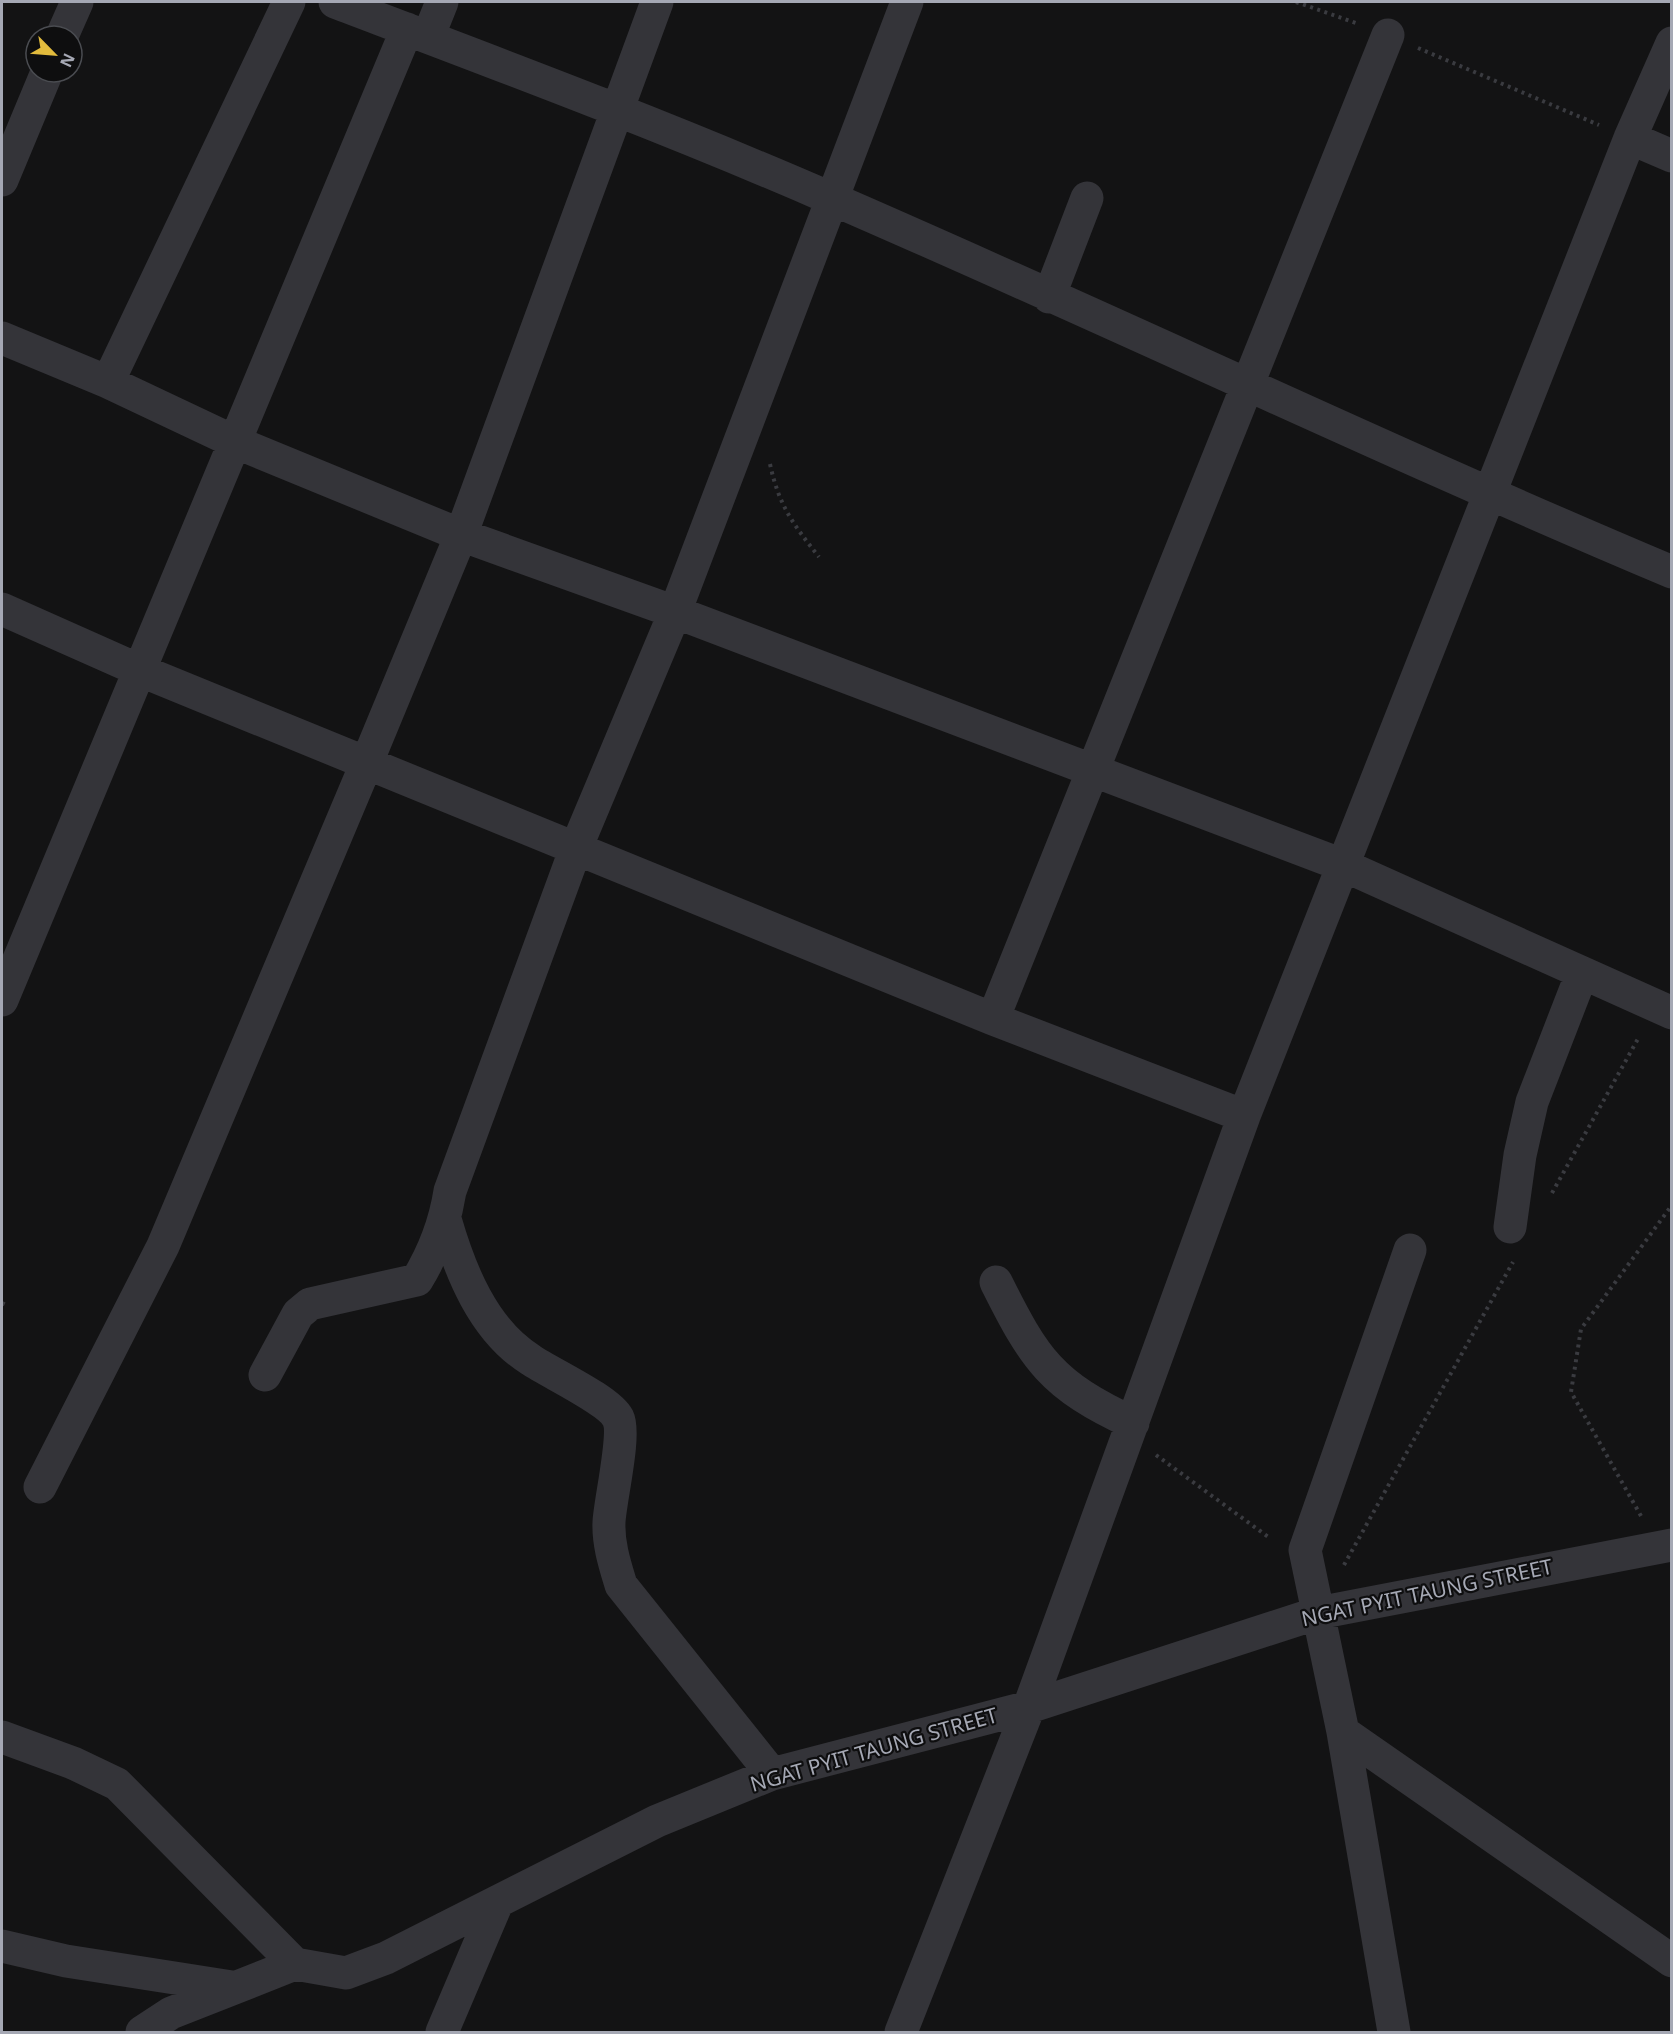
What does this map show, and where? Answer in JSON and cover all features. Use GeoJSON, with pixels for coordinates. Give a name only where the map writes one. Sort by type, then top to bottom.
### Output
{"type":"FeatureCollection","features":[{"type":"Feature","properties":{"kind":"street"},"geometry":{"type":"LineString","coordinates":[[67,24],[77,2]]}},
{"type":"Feature","properties":{"kind":"street"},"geometry":{"type":"LineString","coordinates":[[108,382],[289,2]]}},
{"type":"Feature","properties":{"kind":"street"},"geometry":{"type":"LineString","coordinates":[[335,2],[618,108],[832,199],[1490,495],[1671,572]]}},
{"type":"Feature","properties":{"kind":"street"},"geometry":{"type":"LineString","coordinates":[[2,1000],[235,442],[417,33],[442,2]]}},
{"type":"Feature","properties":{"kind":"street"},"geometry":{"type":"LineString","coordinates":[[40,1487],[163,1246],[368,762],[461,535],[657,2]]}},
{"type":"Feature","properties":{"kind":"street"},"geometry":{"type":"LineString","coordinates":[[265,1375],[298,1314],[310,1304],[417,1280],[445,1219],[450,1191],[576,848],[675,612],[907,2]]}},
{"type":"Feature","properties":{"kind":"street"},"geometry":{"type":"LineString","coordinates":[[993,1019],[1388,35]]}},
{"type":"Feature","properties":{"kind":"street"},"geometry":{"type":"LineString","coordinates":[[901,2032],[1029,1707],[1244,1116],[1345,866],[1630,138],[1671,43]]}},
{"type":"Feature","properties":{"kind":"street"},"geometry":{"type":"LineString","coordinates":[[2,180],[42,84]]}},
{"type":"Feature","properties":{"kind":"street"},"geometry":{"type":"LineString","coordinates":[[1630,138],[1671,156]]}},
{"type":"Feature","properties":{"kind":"street"},"geometry":{"type":"LineString","coordinates":[[1049,297],[1087,198]]}},
{"type":"Feature","properties":{"kind":"street"},"geometry":{"type":"LineString","coordinates":[[2,338],[108,382],[235,442],[461,535],[675,612],[1345,866],[1664,1010]]}},
{"type":"Feature","properties":{"kind":"street"},"geometry":{"type":"LineString","coordinates":[[2,609],[139,670],[993,1019],[1244,1116]]}},
{"type":"Feature","properties":{"kind":"street"},"geometry":{"type":"LineString","coordinates":[[1513,1242],[1520,1155],[1532,1102],[1582,973]]}},
{"type":"Feature","properties":{"kind":"street"},"geometry":{"type":"LineString","coordinates":[[445,1219],[455,1253],[467,1281],[500,1334],[530,1360],[603,1403],[618,1418],[620,1436],[609,1524],[612,1554],[621,1585],[772,1774]]}},
{"type":"Feature","properties":{"kind":"street"},"geometry":{"type":"LineString","coordinates":[[1394,2032],[1343,1732],[1305,1550],[1410,1250]]}},
{"type":"Feature","properties":{"kind":"street"},"geometry":{"type":"LineString","coordinates":[[996,1282],[1023,1336],[1045,1366],[1091,1404],[1131,1429]]}},
{"type":"Feature","properties":{"kind":"street","name":"NGAT PYIT TAUNG STREET"},"geometry":{"type":"LineString","coordinates":[[295,1964],[346,1974],[386,1958],[657,1821],[772,1774],[1029,1707],[1318,1613],[1665,1546]]}},
{"type":"Feature","properties":{"kind":"street"},"geometry":{"type":"LineString","coordinates":[[1343,1732],[1671,1961]]}},
{"type":"Feature","properties":{"kind":"street"},"geometry":{"type":"LineString","coordinates":[[2,1737],[74,1763],[117,1784],[295,1964],[171,2013],[142,2032]]}},
{"type":"Feature","properties":{"kind":"street"},"geometry":{"type":"LineString","coordinates":[[442,2032],[497,1903]]}},
{"type":"Feature","properties":{"kind":"street"},"geometry":{"type":"LineString","coordinates":[[2,1946],[66,1961],[232,1987]]}},
{"type":"Feature","properties":{"kind":"path"},"geometry":{"type":"LineString","coordinates":[[1296,2],[1388,35],[1630,138]]}},
{"type":"Feature","properties":{"kind":"path"},"geometry":{"type":"LineString","coordinates":[[767,454],[777,495],[790,520],[819,557]]}},
{"type":"Feature","properties":{"kind":"path"},"geometry":{"type":"LineString","coordinates":[[1551,1194],[1664,1010]]}},
{"type":"Feature","properties":{"kind":"path"},"geometry":{"type":"LineString","coordinates":[[1665,1546],[1571,1392],[1581,1329],[1671,1205]]}},
{"type":"Feature","properties":{"kind":"path"},"geometry":{"type":"LineString","coordinates":[[1318,1613],[1513,1242]]}},
{"type":"Feature","properties":{"kind":"path"},"geometry":{"type":"LineString","coordinates":[[2,1303],[8,1306]]}},
{"type":"Feature","properties":{"kind":"path"},"geometry":{"type":"LineString","coordinates":[[1131,1429],[1279,1544],[1305,1550]]}}]}
